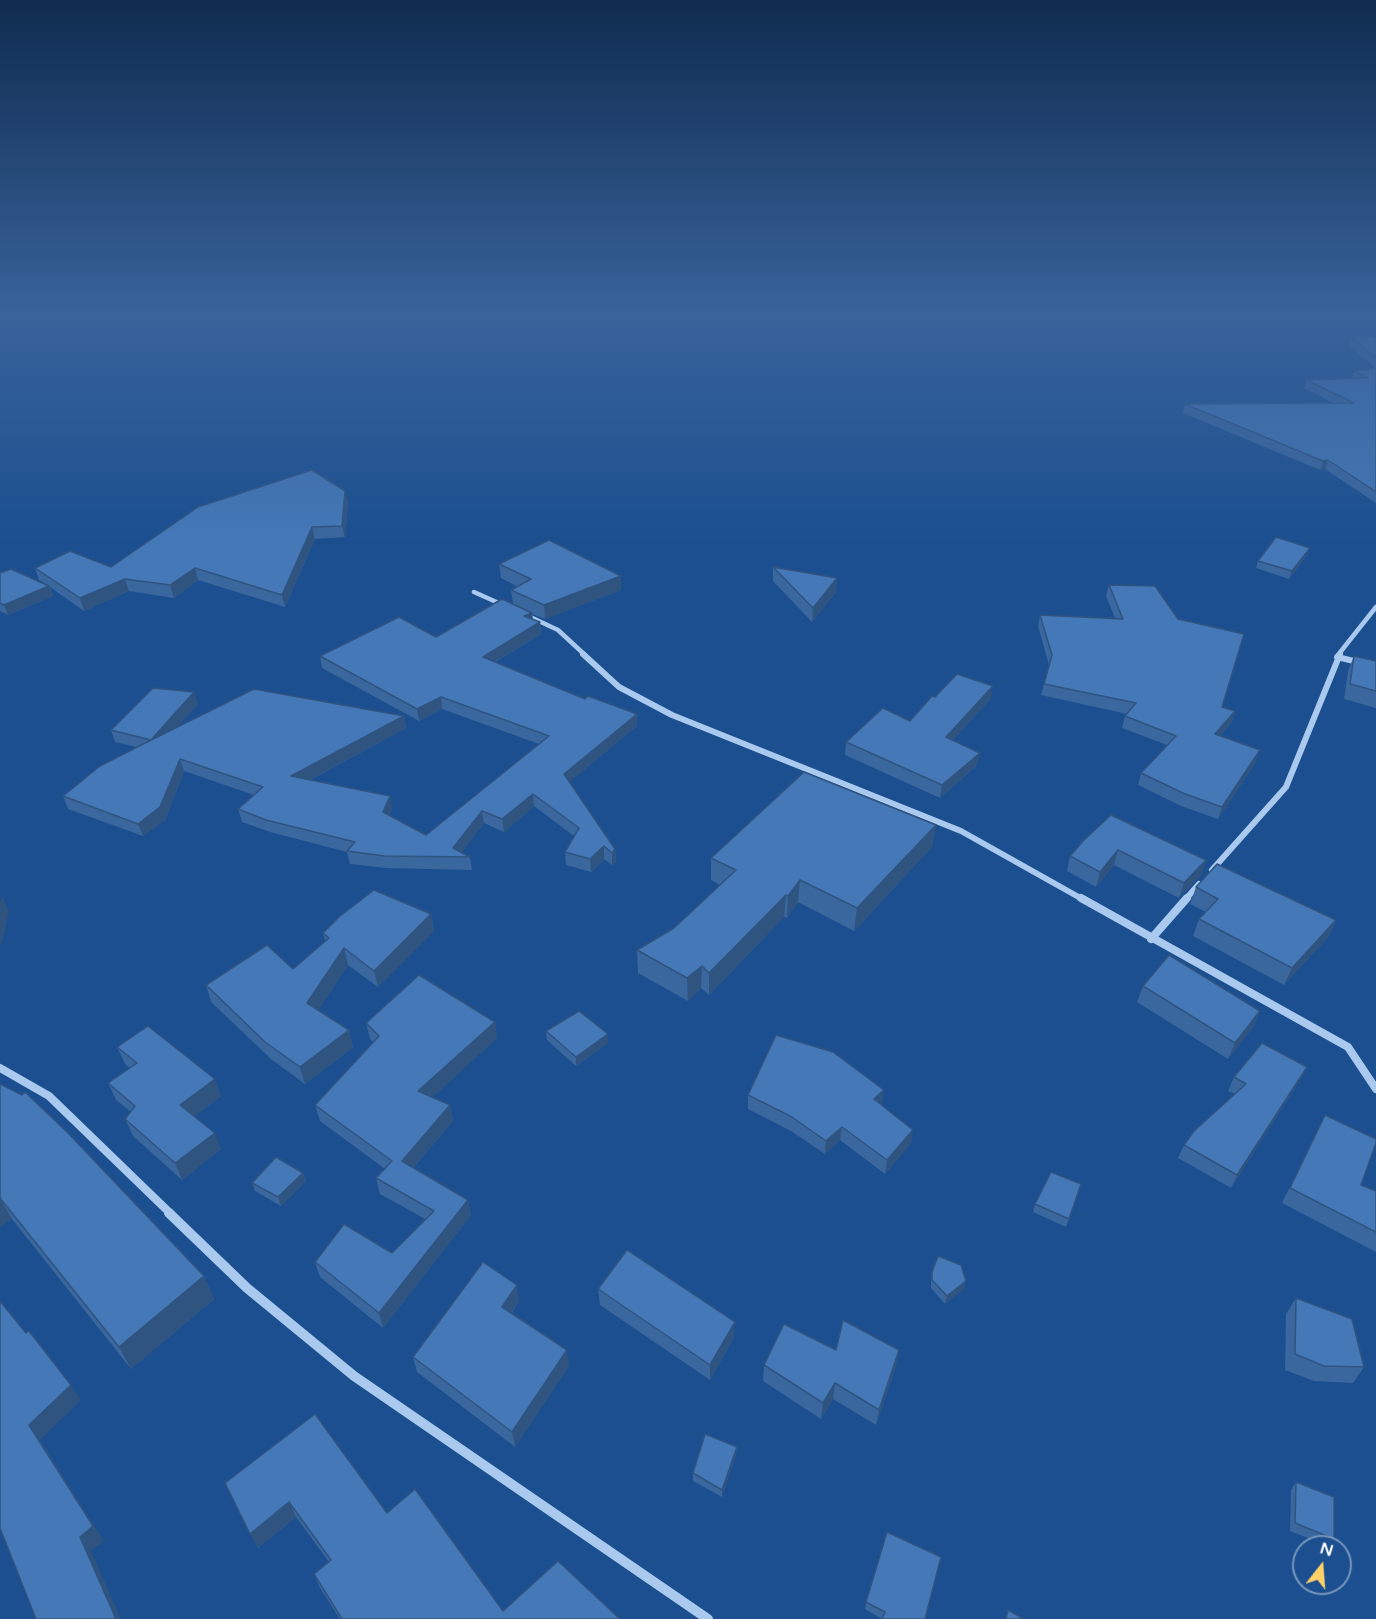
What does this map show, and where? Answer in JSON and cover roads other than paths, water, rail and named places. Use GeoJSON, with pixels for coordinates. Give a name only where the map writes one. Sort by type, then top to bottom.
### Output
{"type":"FeatureCollection","features":[{"type":"Feature","properties":{"kind":"street"},"geometry":{"type":"LineString","coordinates":[[474,592],[505,606]]}},
{"type":"Feature","properties":{"kind":"street"},"geometry":{"type":"LineString","coordinates":[[1151,939],[1286,788],[1337,657],[1376,607]]}},
{"type":"Feature","properties":{"kind":"street"},"geometry":{"type":"LineString","coordinates":[[516,611],[558,630],[620,687],[672,715],[961,831],[1348,1047],[1376,1089]]}},
{"type":"Feature","properties":{"kind":"street"},"geometry":{"type":"LineString","coordinates":[[1337,657],[1366,664]]}},
{"type":"Feature","properties":{"kind":"street"},"geometry":{"type":"LineString","coordinates":[[0,1068],[49,1096],[247,1288],[354,1376],[708,1619]]}}]}
